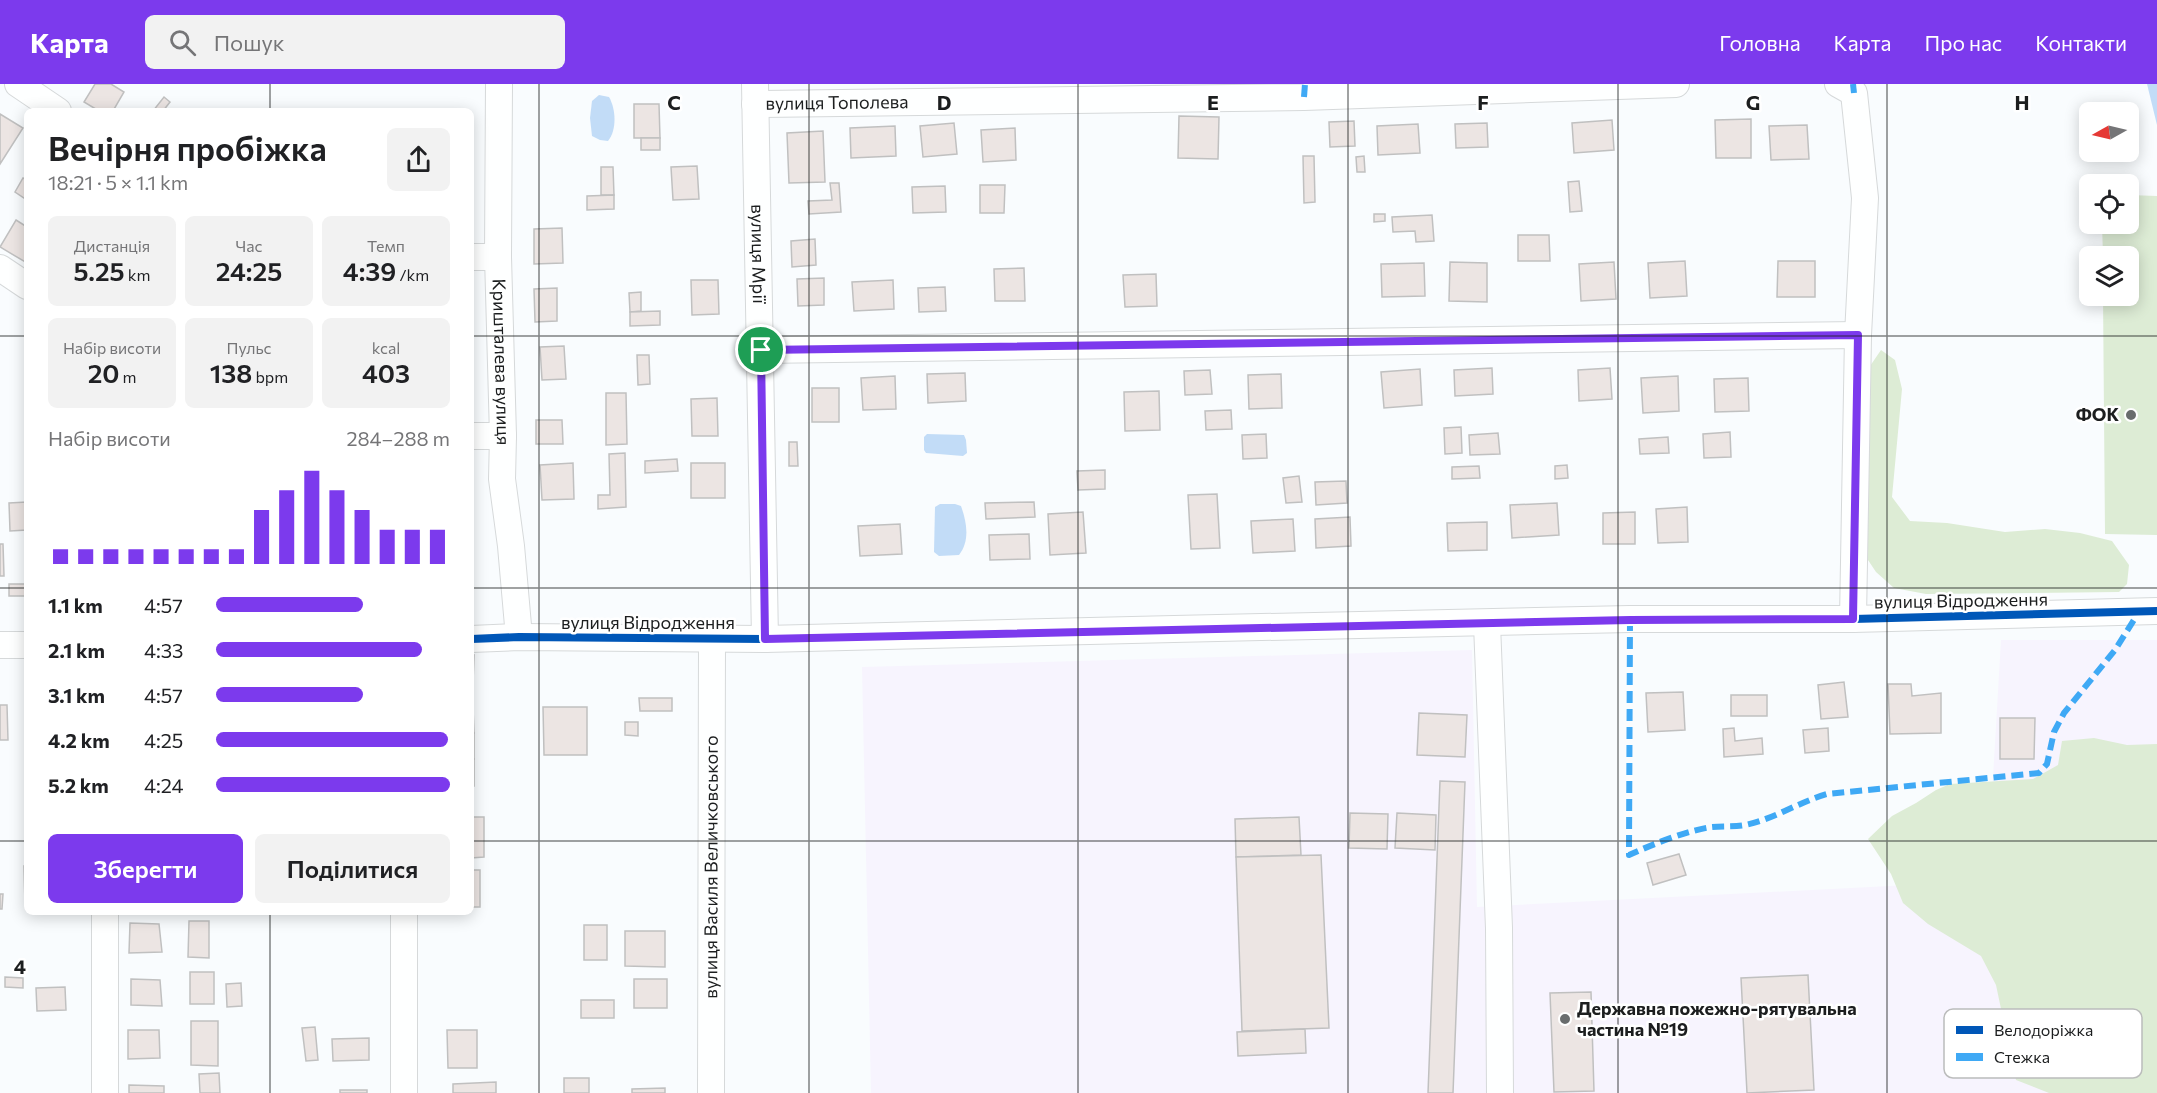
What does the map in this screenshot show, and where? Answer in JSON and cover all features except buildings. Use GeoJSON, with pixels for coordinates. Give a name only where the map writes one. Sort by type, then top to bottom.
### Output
{"type":"FeatureCollection","features":[{"type":"Feature","properties":{"kind":"street"},"geometry":{"type":"LineString","coordinates":[[18,84],[54,108]]}},
{"type":"Feature","properties":{"kind":"street"},"geometry":{"type":"LineString","coordinates":[[489,84],[499,84]]}},
{"type":"Feature","properties":{"kind":"street","name":"Кришталева вулиця"},"geometry":{"type":"LineString","coordinates":[[499,84],[498,256],[502,479],[519,637]]}},
{"type":"Feature","properties":{"kind":"street","name":"вулиця Тополева"},"geometry":{"type":"LineString","coordinates":[[755,94],[1304,97],[1676,84]]}},
{"type":"Feature","properties":{"kind":"street"},"geometry":{"type":"LineString","coordinates":[[1846,88],[1865,198],[1858,335],[1853,619]]}},
{"type":"Feature","properties":{"kind":"street","name":"вулиця Мрії"},"geometry":{"type":"LineString","coordinates":[[755,94],[765,639]]}},
{"type":"Feature","properties":{"kind":"street"},"geometry":{"type":"LineString","coordinates":[[474,257],[498,256]]}},
{"type":"Feature","properties":{"kind":"street"},"geometry":{"type":"LineString","coordinates":[[0,268],[24,284]]}},
{"type":"Feature","properties":{"kind":"street"},"geometry":{"type":"LineString","coordinates":[[761,350],[1858,335]]}},
{"type":"Feature","properties":{"kind":"street"},"geometry":{"type":"LineString","coordinates":[[474,436],[503,436]]}},
{"type":"Feature","properties":{"kind":"street","name":"вулиця Відродження"},"geometry":{"type":"LineString","coordinates":[[474,639],[519,637],[765,639],[1186,628],[1630,620],[1853,619],[2157,611]]}},
{"type":"Feature","properties":{"kind":"street"},"geometry":{"type":"LineString","coordinates":[[1487,624],[1499,928],[1500,1093]]}},
{"type":"Feature","properties":{"kind":"street","name":"вулиця Василя Величковського"},"geometry":{"type":"LineString","coordinates":[[711,1093],[712,639]]}},
{"type":"Feature","properties":{"kind":"street"},"geometry":{"type":"LineString","coordinates":[[0,645],[24,645]]}},
{"type":"Feature","properties":{"kind":"street"},"geometry":{"type":"LineString","coordinates":[[105,915],[105,1093]]}},
{"type":"Feature","properties":{"kind":"street"},"geometry":{"type":"LineString","coordinates":[[404,915],[404,1093]]}},
{"type":"Feature","properties":{"kind":"shaded area"},"geometry":{"type":"Polygon","coordinates":[[[2001,640],[2157,640],[2157,1093],[871,1093],[862,667],[1472,650],[1477,907],[1987,881],[2001,640]]]}},
{"type":"Feature","properties":{"kind":"green space","name":"ФОК"},"geometry":{"type":"Polygon","coordinates":[[[2139,195],[2157,196],[2157,535],[2105,534],[2103,306],[2139,306],[2139,246],[2103,246],[2102,234],[2139,234],[2139,195]]]}},
{"type":"Feature","properties":{"kind":"green space"},"geometry":{"type":"Polygon","coordinates":[[[1881,350],[1895,360],[1902,389],[1892,497],[1910,521],[1947,523],[2005,532],[2045,529],[2080,533],[2112,541],[2129,565],[2127,584],[2119,592],[1926,594],[1894,588],[1876,572],[1866,557],[1868,369],[1881,350]]]}},
{"type":"Feature","properties":{"kind":"green space"},"geometry":{"type":"Polygon","coordinates":[[[2094,738],[2127,745],[2157,744],[2157,1093],[2049,1093],[2016,1080],[2016,1078],[2142,1078],[2142,1009],[2001,1009],[1996,985],[1981,956],[1928,924],[1903,903],[1891,874],[1868,839],[1892,816],[1950,784],[2033,779],[2058,765],[2062,741],[2094,738]]]}},
{"type":"Feature","properties":{"kind":"water"},"geometry":{"type":"Polygon","coordinates":[[[2147,84],[2157,84],[2157,125],[2147,84]]]}},
{"type":"Feature","properties":{"kind":"water"},"geometry":{"type":"Polygon","coordinates":[[[599,95],[609,97],[613,107],[614,125],[608,141],[592,136],[590,118],[592,101],[599,95]]]}},
{"type":"Feature","properties":{"kind":"water"},"geometry":{"type":"Polygon","coordinates":[[[927,434],[964,435],[967,453],[963,456],[926,453],[924,437],[927,434]]]}},
{"type":"Feature","properties":{"kind":"water"},"geometry":{"type":"Polygon","coordinates":[[[940,504],[961,506],[965,519],[966,538],[959,555],[939,556],[934,552],[935,507],[940,504]]]}},
{"type":"Feature","properties":{"kind":"marked path"},"geometry":{"type":"LineString","coordinates":[[1304,97],[1305,84]]}},
{"type":"Feature","properties":{"kind":"marked path"},"geometry":{"type":"LineString","coordinates":[[1853,84],[1854,93]]}},
{"type":"Feature","properties":{"kind":"marked path"},"geometry":{"type":"LineString","coordinates":[[1630,619],[1629,855],[1692,831],[1712,827],[1741,826],[1756,822],[1827,794],[2039,773],[2047,764],[2054,732],[2064,713],[2115,650],[2139,612]]}},
{"type":"Feature","properties":{"kind":"cycle path"},"geometry":{"type":"LineString","coordinates":[[761,350],[1858,335]]}},
{"type":"Feature","properties":{"kind":"cycle path"},"geometry":{"type":"LineString","coordinates":[[474,639],[519,637],[765,639],[1630,619],[1853,619],[2157,611]]}},
{"type":"Feature","properties":{"kind":"place","name":"ФОК"},"geometry":{"type":"Point","coordinates":[2131,415]}},
{"type":"Feature","properties":{"kind":"place","name":"Державна пожежно-рятувальна частина №19"},"geometry":{"type":"Point","coordinates":[1565,1019]}},
{"type":"Feature","properties":{"kind":"route"},"geometry":{"type":"LineString","coordinates":[[1858,335],[1853,619],[1630,620],[765,639],[761,350],[1858,335]]}}]}
